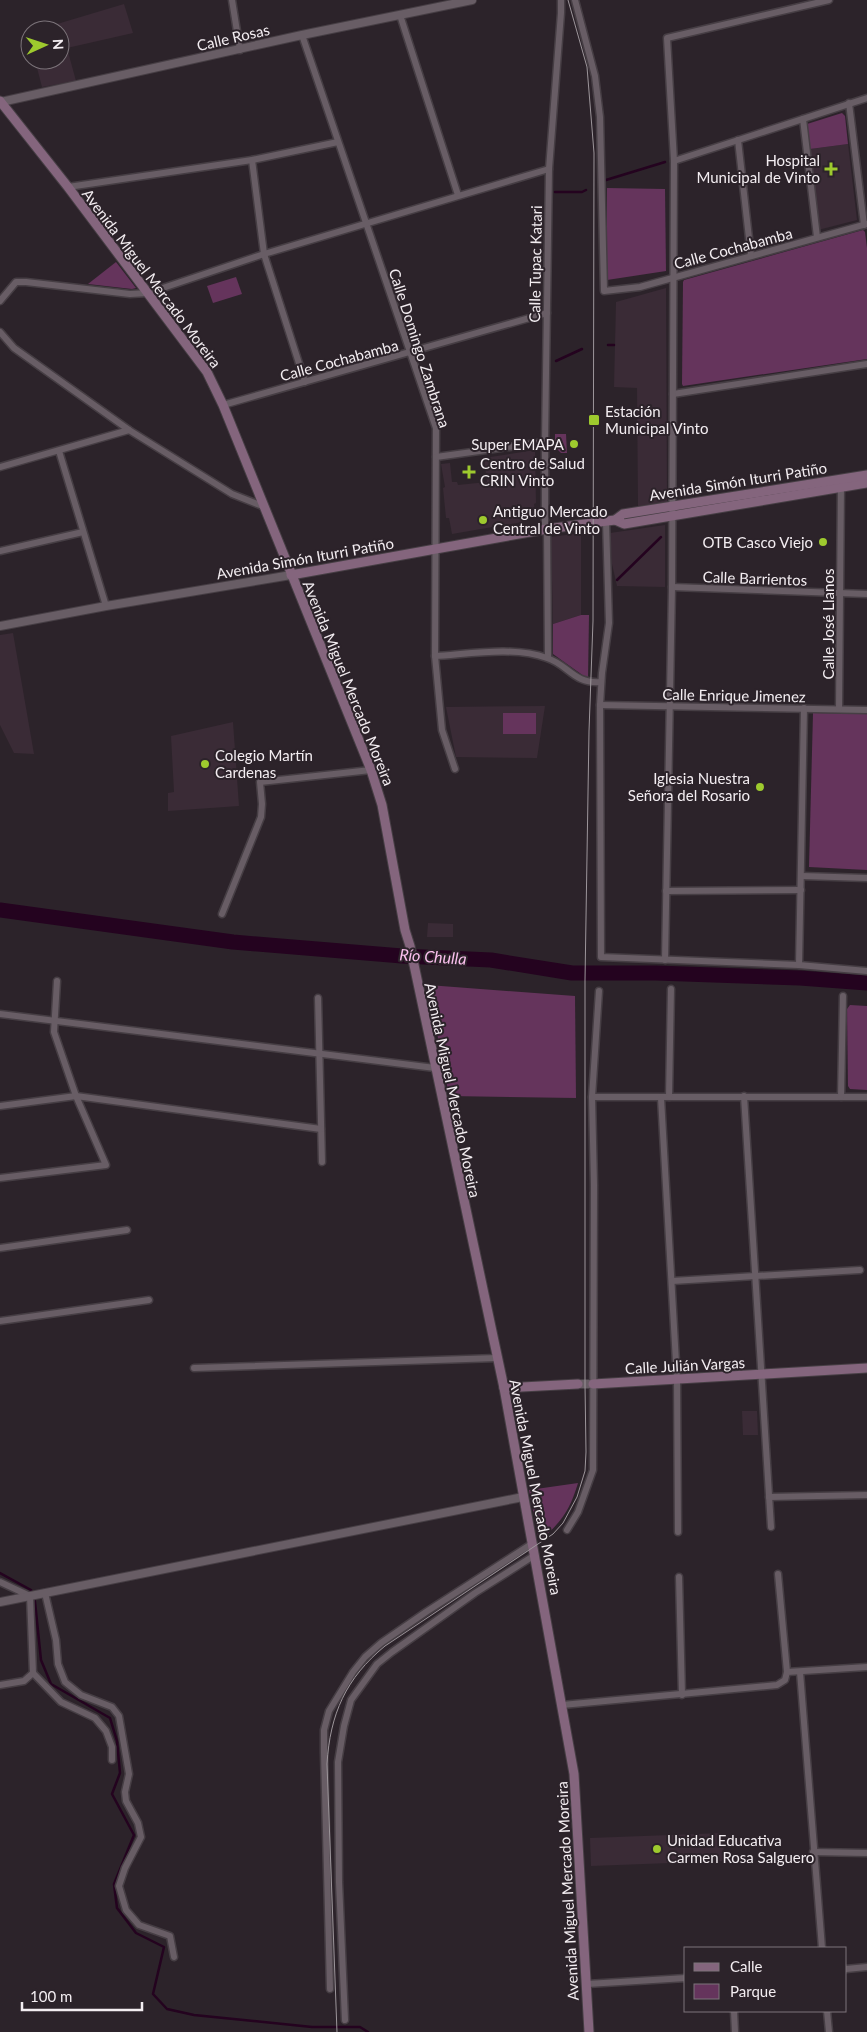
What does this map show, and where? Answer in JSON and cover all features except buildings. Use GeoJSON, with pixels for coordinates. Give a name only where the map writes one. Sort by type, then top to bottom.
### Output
{"type":"FeatureCollection","features":[{"type":"Feature","properties":{"kind":"main road","name":"Avenida Miguel Mercado Moreira"},"geometry":{"type":"LineString","coordinates":[[0,102],[68,187],[207,372],[223,404],[265,507],[371,770],[382,805],[404,930],[413,964],[504,1388],[522,1497],[533,1543],[562,1705],[576,1794],[589,2032]]}},
{"type":"Feature","properties":{"kind":"main road","name":"Avenida Simón Iturri Patiño"},"geometry":{"type":"LineString","coordinates":[[841,483],[867,474]]}},
{"type":"Feature","properties":{"kind":"main road","name":"Avenida Simón Iturri Patiño"},"geometry":{"type":"LineString","coordinates":[[291,575],[610,520],[624,514],[672,511],[841,483],[867,483]]}},
{"type":"Feature","properties":{"kind":"main road","name":"Calle Julián Vargas"},"geometry":{"type":"LineString","coordinates":[[593,1384],[867,1368]]}},
{"type":"Feature","properties":{"kind":"main road","name":"Calle Julián Vargas"},"geometry":{"type":"LineString","coordinates":[[504,1388],[578,1384]]}},
{"type":"Feature","properties":{"kind":"street"},"geometry":{"type":"LineString","coordinates":[[232,0],[240,50]]}},
{"type":"Feature","properties":{"kind":"street","name":"Calle Rosas"},"geometry":{"type":"LineString","coordinates":[[0,102],[302,35],[472,0]]}},
{"type":"Feature","properties":{"kind":"street","name":"Calle Tupac Katari"},"geometry":{"type":"LineString","coordinates":[[548,658],[545,442],[549,169],[562,13],[561,0]]}},
{"type":"Feature","properties":{"kind":"street","name":"Calle Cochabamba"},"geometry":{"type":"LineString","coordinates":[[575,0],[595,76],[600,116],[604,291],[640,286],[866,224]]}},
{"type":"Feature","properties":{"kind":"street"},"geometry":{"type":"LineString","coordinates":[[665,960],[672,587],[674,161],[667,38],[829,0]]}},
{"type":"Feature","properties":{"kind":"street"},"geometry":{"type":"LineString","coordinates":[[400,14],[458,195]]}},
{"type":"Feature","properties":{"kind":"street","name":"Calle Domingo Zambrana"},"geometry":{"type":"LineString","coordinates":[[302,35],[436,428],[435,656],[442,730],[456,769]]}},
{"type":"Feature","properties":{"kind":"street"},"geometry":{"type":"LineString","coordinates":[[674,161],[867,98]]}},
{"type":"Feature","properties":{"kind":"street"},"geometry":{"type":"LineString","coordinates":[[849,103],[866,224]]}},
{"type":"Feature","properties":{"kind":"street"},"geometry":{"type":"LineString","coordinates":[[803,119],[817,237]]}},
{"type":"Feature","properties":{"kind":"street"},"geometry":{"type":"LineString","coordinates":[[738,140],[751,256]]}},
{"type":"Feature","properties":{"kind":"street"},"geometry":{"type":"LineString","coordinates":[[68,187],[252,160],[338,142]]}},
{"type":"Feature","properties":{"kind":"street"},"geometry":{"type":"LineString","coordinates":[[252,160],[264,254],[305,382]]}},
{"type":"Feature","properties":{"kind":"street"},"geometry":{"type":"LineString","coordinates":[[0,300],[16,282],[130,294],[148,293],[264,254],[549,169]]}},
{"type":"Feature","properties":{"kind":"street","name":"Calle Cochabamba"},"geometry":{"type":"LineString","coordinates":[[223,404],[547,313]]}},
{"type":"Feature","properties":{"kind":"street"},"geometry":{"type":"LineString","coordinates":[[0,332],[14,348],[129,430],[232,494],[265,507]]}},
{"type":"Feature","properties":{"kind":"street"},"geometry":{"type":"LineString","coordinates":[[673,394],[867,364]]}},
{"type":"Feature","properties":{"kind":"street"},"geometry":{"type":"LineString","coordinates":[[0,467],[129,430]]}},
{"type":"Feature","properties":{"kind":"street"},"geometry":{"type":"LineString","coordinates":[[436,457],[545,442]]}},
{"type":"Feature","properties":{"kind":"street"},"geometry":{"type":"LineString","coordinates":[[59,451],[106,606]]}},
{"type":"Feature","properties":{"kind":"street","name":"Calle José Llanos"},"geometry":{"type":"LineString","coordinates":[[840,709],[841,483]]}},
{"type":"Feature","properties":{"kind":"street"},"geometry":{"type":"LineString","coordinates":[[610,520],[609,623],[601,682],[600,705],[601,957],[799,965],[867,971]]}},
{"type":"Feature","properties":{"kind":"street"},"geometry":{"type":"LineString","coordinates":[[0,551],[83,532]]}},
{"type":"Feature","properties":{"kind":"street","name":"Avenida Simón Iturri Patiño"},"geometry":{"type":"LineString","coordinates":[[0,626],[291,575]]}},
{"type":"Feature","properties":{"kind":"street","name":"Calle Barrientos"},"geometry":{"type":"LineString","coordinates":[[672,587],[867,594]]}},
{"type":"Feature","properties":{"kind":"street"},"geometry":{"type":"LineString","coordinates":[[435,656],[518,652],[548,658],[587,683],[601,682]]}},
{"type":"Feature","properties":{"kind":"street","name":"Calle Enrique Jimenez"},"geometry":{"type":"LineString","coordinates":[[600,705],[867,710]]}},
{"type":"Feature","properties":{"kind":"street"},"geometry":{"type":"LineString","coordinates":[[799,965],[804,708]]}},
{"type":"Feature","properties":{"kind":"street"},"geometry":{"type":"LineString","coordinates":[[222,914],[261,817],[260,782],[371,770]]}},
{"type":"Feature","properties":{"kind":"street"},"geometry":{"type":"LineString","coordinates":[[802,876],[867,878]]}},
{"type":"Feature","properties":{"kind":"street"},"geometry":{"type":"LineString","coordinates":[[666,890],[801,890]]}},
{"type":"Feature","properties":{"kind":"street"},"geometry":{"type":"LineString","coordinates":[[0,1178],[106,1165],[76,1096],[54,1032],[57,982]]}},
{"type":"Feature","properties":{"kind":"street"},"geometry":{"type":"LineString","coordinates":[[669,1097],[671,989]]}},
{"type":"Feature","properties":{"kind":"street"},"geometry":{"type":"LineString","coordinates":[[566,1530],[578,1512],[593,1470],[594,1185],[592,1097],[599,992]]}},
{"type":"Feature","properties":{"kind":"street"},"geometry":{"type":"LineString","coordinates":[[841,1097],[843,996]]}},
{"type":"Feature","properties":{"kind":"street"},"geometry":{"type":"LineString","coordinates":[[318,998],[322,1162]]}},
{"type":"Feature","properties":{"kind":"street"},"geometry":{"type":"LineString","coordinates":[[0,1014],[435,1068]]}},
{"type":"Feature","properties":{"kind":"street"},"geometry":{"type":"LineString","coordinates":[[0,1106],[76,1096],[321,1129]]}},
{"type":"Feature","properties":{"kind":"street"},"geometry":{"type":"LineString","coordinates":[[744,1096],[771,1528]]}},
{"type":"Feature","properties":{"kind":"street"},"geometry":{"type":"LineString","coordinates":[[592,1097],[867,1097]]}},
{"type":"Feature","properties":{"kind":"street"},"geometry":{"type":"LineString","coordinates":[[661,1098],[677,1380],[678,1532]]}},
{"type":"Feature","properties":{"kind":"street"},"geometry":{"type":"LineString","coordinates":[[0,1248],[127,1230]]}},
{"type":"Feature","properties":{"kind":"street"},"geometry":{"type":"LineString","coordinates":[[672,1281],[860,1270]]}},
{"type":"Feature","properties":{"kind":"street"},"geometry":{"type":"LineString","coordinates":[[0,1321],[149,1300]]}},
{"type":"Feature","properties":{"kind":"street"},"geometry":{"type":"LineString","coordinates":[[194,1368],[497,1358]]}},
{"type":"Feature","properties":{"kind":"street","name":"Calle Julián Vargas"},"geometry":{"type":"LineString","coordinates":[[578,1384],[593,1384]]}},
{"type":"Feature","properties":{"kind":"street"},"geometry":{"type":"LineString","coordinates":[[769,1497],[867,1495]]}},
{"type":"Feature","properties":{"kind":"street"},"geometry":{"type":"LineString","coordinates":[[0,1602],[522,1497]]}},
{"type":"Feature","properties":{"kind":"street"},"geometry":{"type":"LineString","coordinates":[[330,1989],[324,1753],[324,1730],[329,1711],[353,1672],[381,1643],[533,1543]]}},
{"type":"Feature","properties":{"kind":"street"},"geometry":{"type":"LineString","coordinates":[[345,2020],[338,1762],[344,1726],[351,1700],[377,1664],[392,1652],[475,1594],[535,1556]]}},
{"type":"Feature","properties":{"kind":"street"},"geometry":{"type":"LineString","coordinates":[[562,1705],[777,1685],[785,1680],[787,1672],[778,1574]]}},
{"type":"Feature","properties":{"kind":"street"},"geometry":{"type":"LineString","coordinates":[[679,1577],[682,1695]]}},
{"type":"Feature","properties":{"kind":"street"},"geometry":{"type":"LineString","coordinates":[[0,1582],[32,1596]]}},
{"type":"Feature","properties":{"kind":"street"},"geometry":{"type":"LineString","coordinates":[[46,1592],[56,1640],[58,1664],[65,1682],[81,1695],[112,1707],[118,1716],[129,1774],[125,1792],[126,1801],[138,1822],[141,1837],[125,1868],[119,1886],[126,1910],[139,1925],[170,1936],[174,1957]]}},
{"type":"Feature","properties":{"kind":"street"},"geometry":{"type":"LineString","coordinates":[[32,1596],[33,1673],[61,1702],[95,1718],[106,1731],[112,1747],[112,1760]]}},
{"type":"Feature","properties":{"kind":"street"},"geometry":{"type":"LineString","coordinates":[[787,1672],[867,1667]]}},
{"type":"Feature","properties":{"kind":"street"},"geometry":{"type":"LineString","coordinates":[[800,1672],[822,1947]]}},
{"type":"Feature","properties":{"kind":"street"},"geometry":{"type":"LineString","coordinates":[[0,1686],[24,1681],[33,1673]]}},
{"type":"Feature","properties":{"kind":"street"},"geometry":{"type":"LineString","coordinates":[[813,1852],[867,1853]]}},
{"type":"Feature","properties":{"kind":"street"},"geometry":{"type":"LineString","coordinates":[[847,1969],[867,1967]]}},
{"type":"Feature","properties":{"kind":"street"},"geometry":{"type":"LineString","coordinates":[[587,1984],[684,1978]]}},
{"type":"Feature","properties":{"kind":"street"},"geometry":{"type":"LineString","coordinates":[[734,2012],[735,2032]]}},
{"type":"Feature","properties":{"kind":"street"},"geometry":{"type":"LineString","coordinates":[[827,2012],[829,2032]]}},
{"type":"Feature","properties":{"kind":"shaded area"},"geometry":{"type":"Polygon","coordinates":[[[124,4],[133,33],[70,47],[70,20],[124,4]]]}},
{"type":"Feature","properties":{"kind":"shaded area"},"geometry":{"type":"Polygon","coordinates":[[[70,59],[76,81],[42,87],[38,70],[70,70],[70,59]]]}},
{"type":"Feature","properties":{"kind":"shaded area","name":"Hospital Municipal de Vinto"},"geometry":{"type":"Polygon","coordinates":[[[848,144],[857,220],[818,230],[810,149],[848,144]]]}},
{"type":"Feature","properties":{"kind":"shaded area"},"geometry":{"type":"Polygon","coordinates":[[[666,288],[667,502],[638,506],[637,388],[614,387],[616,302],[666,288]]]}},
{"type":"Feature","properties":{"kind":"shaded area"},"geometry":{"type":"Polygon","coordinates":[[[535,450],[536,503],[534,504],[535,511],[527,513],[528,521],[452,534],[449,518],[446,518],[443,488],[445,487],[441,464],[450,463],[452,482],[457,482],[458,485],[487,482],[484,458],[535,450]]]}},
{"type":"Feature","properties":{"kind":"shaded area"},"geometry":{"type":"Polygon","coordinates":[[[665,525],[665,587],[617,586],[612,564],[610,533],[665,525]]]}},
{"type":"Feature","properties":{"kind":"shaded area"},"geometry":{"type":"Polygon","coordinates":[[[581,533],[581,615],[553,624],[551,537],[581,533]]]}},
{"type":"Feature","properties":{"kind":"shaded area"},"geometry":{"type":"Polygon","coordinates":[[[13,633],[34,754],[14,753],[0,725],[0,635],[13,633]]]}},
{"type":"Feature","properties":{"kind":"shaded area"},"geometry":{"type":"Polygon","coordinates":[[[545,706],[537,758],[456,757],[446,707],[545,706]]]}},
{"type":"Feature","properties":{"kind":"shaded area","name":"Colegio Martín Cardenas"},"geometry":{"type":"Polygon","coordinates":[[[233,722],[239,806],[168,811],[168,793],[174,792],[171,736],[233,722]]]}},
{"type":"Feature","properties":{"kind":"shaded area"},"geometry":{"type":"Polygon","coordinates":[[[428,923],[453,924],[453,937],[427,937],[428,923]]]}},
{"type":"Feature","properties":{"kind":"shaded area"},"geometry":{"type":"Polygon","coordinates":[[[742,1411],[757,1411],[758,1435],[743,1435],[742,1411]]]}},
{"type":"Feature","properties":{"kind":"shaded area","name":"Unidad Educativa Carmen Rosa Salguero"},"geometry":{"type":"Polygon","coordinates":[[[723,1833],[724,1861],[591,1866],[590,1838],[723,1833]]]}},
{"type":"Feature","properties":{"kind":"green space"},"geometry":{"type":"Polygon","coordinates":[[[842,113],[845,116],[848,144],[810,149],[807,124],[842,113]]]}},
{"type":"Feature","properties":{"kind":"green space"},"geometry":{"type":"Polygon","coordinates":[[[607,188],[665,189],[666,271],[607,280],[607,188]]]}},
{"type":"Feature","properties":{"kind":"green space"},"geometry":{"type":"Polygon","coordinates":[[[863,230],[865,232],[867,248],[867,359],[683,386],[684,280],[863,230]]]}},
{"type":"Feature","properties":{"kind":"green space"},"geometry":{"type":"Polygon","coordinates":[[[116,262],[136,288],[88,284],[116,262]]]}},
{"type":"Feature","properties":{"kind":"green space"},"geometry":{"type":"Polygon","coordinates":[[[236,277],[242,294],[213,303],[207,286],[236,277]]]}},
{"type":"Feature","properties":{"kind":"green space"},"geometry":{"type":"Polygon","coordinates":[[[555,434],[566,434],[567,453],[561,453],[555,447],[555,434]]]}},
{"type":"Feature","properties":{"kind":"green space"},"geometry":{"type":"Polygon","coordinates":[[[581,615],[589,615],[588,679],[553,654],[553,624],[581,615]]]}},
{"type":"Feature","properties":{"kind":"green space"},"geometry":{"type":"Polygon","coordinates":[[[503,713],[536,713],[536,734],[503,734],[503,713]]]}},
{"type":"Feature","properties":{"kind":"green space"},"geometry":{"type":"Polygon","coordinates":[[[813,713],[867,714],[867,870],[809,867],[813,713]]]}},
{"type":"Feature","properties":{"kind":"green space"},"geometry":{"type":"Polygon","coordinates":[[[428,985],[575,996],[576,1098],[449,1096],[428,985]]]}},
{"type":"Feature","properties":{"kind":"green space"},"geometry":{"type":"Polygon","coordinates":[[[850,1005],[867,1006],[867,1090],[850,1089],[848,1086],[847,1009],[850,1005]]]}},
{"type":"Feature","properties":{"kind":"green space"},"geometry":{"type":"Polygon","coordinates":[[[578,1483],[572,1501],[564,1515],[539,1541],[529,1490],[578,1483]]]}},
{"type":"Feature","properties":{"kind":"waterway"},"geometry":{"type":"LineString","coordinates":[[606,180],[665,162]]}},
{"type":"Feature","properties":{"kind":"waterway"},"geometry":{"type":"LineString","coordinates":[[555,192],[582,192],[586,190]]}},
{"type":"Feature","properties":{"kind":"waterway"},"geometry":{"type":"LineString","coordinates":[[608,345],[614,345]]}},
{"type":"Feature","properties":{"kind":"waterway"},"geometry":{"type":"LineString","coordinates":[[556,361],[582,349]]}},
{"type":"Feature","properties":{"kind":"waterway"},"geometry":{"type":"LineString","coordinates":[[617,580],[661,537]]}},
{"type":"Feature","properties":{"kind":"waterway","name":"Río Chulla"},"geometry":{"type":"LineString","coordinates":[[0,910],[233,942],[402,956],[491,960],[572,973],[656,973],[800,978],[867,983]]}},
{"type":"Feature","properties":{"kind":"waterway"},"geometry":{"type":"LineString","coordinates":[[0,1573],[31,1590],[35,1602],[41,1660],[51,1684],[110,1718],[117,1741],[120,1773],[112,1794],[134,1835],[114,1884],[117,1908],[136,1933],[164,1947],[153,1994],[167,2009],[194,2015],[312,2027],[360,2027],[368,2032]]}},
{"type":"Feature","properties":{"kind":"tram line"},"geometry":{"type":"LineString","coordinates":[[337,2032],[327,1764],[332,1729],[342,1698],[360,1671],[385,1646],[553,1534],[563,1523],[577,1497],[585,1471],[585,980],[589,731],[593,621],[594,153],[587,67],[568,0]]}},
{"type":"Feature","properties":{"kind":"place","name":"Hospital Municipal de Vinto"},"geometry":{"type":"Point","coordinates":[831,169]}},
{"type":"Feature","properties":{"kind":"place","name":"Estación Municipal Vinto"},"geometry":{"type":"Point","coordinates":[594,420]}},
{"type":"Feature","properties":{"kind":"place","name":"Super EMAPA"},"geometry":{"type":"Point","coordinates":[574,444]}},
{"type":"Feature","properties":{"kind":"place","name":"Centro de Salud CRIN Vinto"},"geometry":{"type":"Point","coordinates":[469,472]}},
{"type":"Feature","properties":{"kind":"place","name":"Antiguo Mercado Central de Vinto"},"geometry":{"type":"Point","coordinates":[483,520]}},
{"type":"Feature","properties":{"kind":"place","name":"OTB Casco Viejo"},"geometry":{"type":"Point","coordinates":[823,542]}},
{"type":"Feature","properties":{"kind":"place","name":"Colegio Martín Cardenas"},"geometry":{"type":"Point","coordinates":[205,764]}},
{"type":"Feature","properties":{"kind":"place","name":"Iglesia Nuestra Señora del Rosario"},"geometry":{"type":"Point","coordinates":[760,787]}},
{"type":"Feature","properties":{"kind":"place","name":"Unidad Educativa Carmen Rosa Salguero"},"geometry":{"type":"Point","coordinates":[657,1849]}}]}
